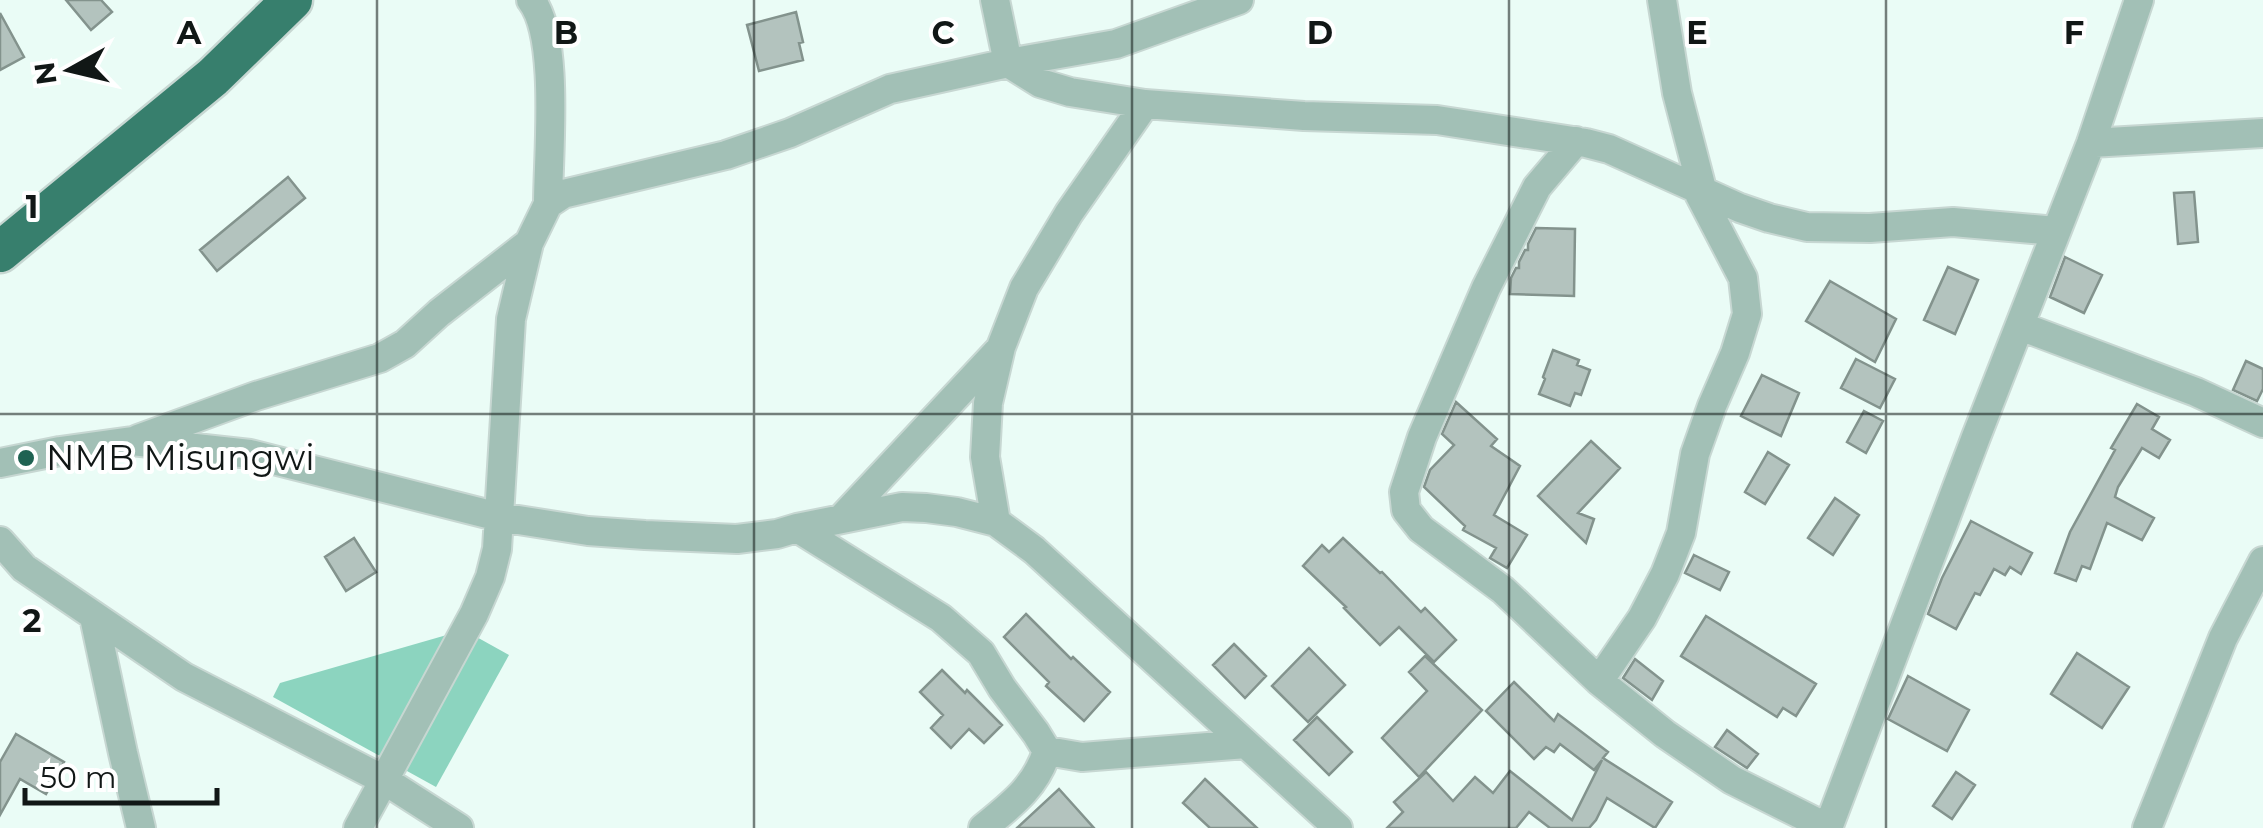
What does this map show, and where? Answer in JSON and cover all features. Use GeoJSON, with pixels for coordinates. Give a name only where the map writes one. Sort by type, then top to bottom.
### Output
{"type":"FeatureCollection","features":[{"type":"Feature","properties":{"kind":"highway"},"geometry":{"type":"LineString","coordinates":[[1,250],[213,77],[292,0]]}},
{"type":"Feature","properties":{"kind":"street"},"geometry":{"type":"LineString","coordinates":[[358,828],[474,614],[497,549],[511,319],[529,244],[548,204],[546,36],[539,10],[531,0]]}},
{"type":"Feature","properties":{"kind":"street"},"geometry":{"type":"LineString","coordinates":[[995,0],[1008,63],[1040,83],[1070,92],[1145,104],[1304,116],[1437,120],[1576,141],[1609,149],[1768,218],[1806,227],[1870,228],[1953,222],[2056,231]]}},
{"type":"Feature","properties":{"kind":"street"},"geometry":{"type":"LineString","coordinates":[[548,204],[563,194],[726,156],[790,134],[890,90],[1116,44],[1165,14],[1239,0]]}},
{"type":"Feature","properties":{"kind":"street"},"geometry":{"type":"LineString","coordinates":[[1599,681],[1642,618],[1665,574],[1681,533],[1695,454],[1736,353],[1747,314],[1743,278],[1698,188],[1662,0]]}},
{"type":"Feature","properties":{"kind":"street"},"geometry":{"type":"LineString","coordinates":[[1576,141],[1537,187],[1506,245],[1422,436],[1406,482],[1406,510],[1421,530],[1503,590],[1599,681],[1665,734],[1732,780],[1828,828],[2091,143],[2138,0]]}},
{"type":"Feature","properties":{"kind":"street"},"geometry":{"type":"LineString","coordinates":[[996,522],[985,457],[988,403],[1001,348],[1024,288],[1145,104]]}},
{"type":"Feature","properties":{"kind":"street"},"geometry":{"type":"LineString","coordinates":[[2091,143],[2262,132]]}},
{"type":"Feature","properties":{"kind":"street"},"geometry":{"type":"LineString","coordinates":[[132,442],[256,396],[380,358],[405,344],[529,244]]}},
{"type":"Feature","properties":{"kind":"street"},"geometry":{"type":"LineString","coordinates":[[2020,326],[2196,392],[2263,423]]}},
{"type":"Feature","properties":{"kind":"street"},"geometry":{"type":"LineString","coordinates":[[842,518],[1001,348]]}},
{"type":"Feature","properties":{"kind":"street"},"geometry":{"type":"LineString","coordinates":[[0,463],[132,442],[250,454],[499,517],[588,531],[737,539],[902,507],[957,512],[996,522],[1034,550],[1338,828]]}},
{"type":"Feature","properties":{"kind":"street"},"geometry":{"type":"LineString","coordinates":[[797,528],[941,618],[981,653],[1036,733],[1047,751],[1043,764],[1023,795],[983,828]]}},
{"type":"Feature","properties":{"kind":"street"},"geometry":{"type":"LineString","coordinates":[[0,541],[24,568],[184,677],[384,780],[459,828]]}},
{"type":"Feature","properties":{"kind":"street"},"geometry":{"type":"LineString","coordinates":[[2147,828],[2223,638],[2263,560]]}},
{"type":"Feature","properties":{"kind":"street"},"geometry":{"type":"LineString","coordinates":[[94,617],[141,828]]}},
{"type":"Feature","properties":{"kind":"street"},"geometry":{"type":"LineString","coordinates":[[1047,751],[1082,757],[1246,744]]}},
{"type":"Feature","properties":{"kind":"green space"},"geometry":{"type":"Polygon","coordinates":[[[464,630],[509,655],[436,787],[273,697],[280,683],[464,630]]]}},
{"type":"Feature","properties":{"kind":"building"},"geometry":{"type":"Polygon","coordinates":[[[66,0],[101,0],[112,12],[91,30],[66,0]]]}},
{"type":"Feature","properties":{"kind":"building"},"geometry":{"type":"Polygon","coordinates":[[[796,12],[803,60],[759,71],[747,25],[796,12]]]}},
{"type":"Feature","properties":{"kind":"building"},"geometry":{"type":"Polygon","coordinates":[[[0,13],[24,57],[0,70],[0,13]]]}},
{"type":"Feature","properties":{"kind":"building"},"geometry":{"type":"Polygon","coordinates":[[[288,177],[305,198],[217,271],[200,250],[288,177]]]}},
{"type":"Feature","properties":{"kind":"building"},"geometry":{"type":"Polygon","coordinates":[[[2194,192],[2198,242],[2178,244],[2174,193],[2194,192]]]}},
{"type":"Feature","properties":{"kind":"building"},"geometry":{"type":"Polygon","coordinates":[[[1536,228],[1575,229],[1574,296],[1510,294],[1511,278],[1536,228]]]}},
{"type":"Feature","properties":{"kind":"building"},"geometry":{"type":"Polygon","coordinates":[[[2065,257],[2102,275],[2084,313],[2050,297],[2065,257]]]}},
{"type":"Feature","properties":{"kind":"building"},"geometry":{"type":"Polygon","coordinates":[[[1948,267],[1978,280],[1955,334],[1924,320],[1948,267]]]}},
{"type":"Feature","properties":{"kind":"building"},"geometry":{"type":"Polygon","coordinates":[[[1830,281],[1896,319],[1875,362],[1806,321],[1830,281]]]}},
{"type":"Feature","properties":{"kind":"building"},"geometry":{"type":"Polygon","coordinates":[[[1553,350],[1579,360],[1577,365],[1590,370],[1581,395],[1575,393],[1570,406],[1539,394],[1553,350]]]}},
{"type":"Feature","properties":{"kind":"building"},"geometry":{"type":"Polygon","coordinates":[[[1856,359],[1895,379],[1880,408],[1841,388],[1856,359]]]}},
{"type":"Feature","properties":{"kind":"building"},"geometry":{"type":"Polygon","coordinates":[[[2246,361],[2263,369],[2263,389],[2257,401],[2233,390],[2246,361]]]}},
{"type":"Feature","properties":{"kind":"building"},"geometry":{"type":"Polygon","coordinates":[[[1762,375],[1799,393],[1781,436],[1741,416],[1762,375]]]}},
{"type":"Feature","properties":{"kind":"building"},"geometry":{"type":"Polygon","coordinates":[[[1456,402],[1497,439],[1491,446],[1520,466],[1494,515],[1527,535],[1507,568],[1490,558],[1496,548],[1463,530],[1465,526],[1424,487],[1430,470],[1454,445],[1442,434],[1456,402]]]}},
{"type":"Feature","properties":{"kind":"building"},"geometry":{"type":"Polygon","coordinates":[[[2137,404],[2159,417],[2152,429],[2170,440],[2159,458],[2142,448],[2115,497],[2154,518],[2142,540],[2107,523],[2090,569],[2082,566],[2076,581],[2055,573],[2070,532],[2137,404]]]}},
{"type":"Feature","properties":{"kind":"building"},"geometry":{"type":"Polygon","coordinates":[[[1864,411],[1883,421],[1866,453],[1847,442],[1864,411]]]}},
{"type":"Feature","properties":{"kind":"building"},"geometry":{"type":"Polygon","coordinates":[[[1591,441],[1620,468],[1578,513],[1594,519],[1586,543],[1538,496],[1591,441]]]}},
{"type":"Feature","properties":{"kind":"building"},"geometry":{"type":"Polygon","coordinates":[[[1768,452],[1789,465],[1765,504],[1745,492],[1768,452]]]}},
{"type":"Feature","properties":{"kind":"building"},"geometry":{"type":"Polygon","coordinates":[[[1835,498],[1859,515],[1833,555],[1808,538],[1835,498]]]}},
{"type":"Feature","properties":{"kind":"building"},"geometry":{"type":"Polygon","coordinates":[[[1971,521],[2032,553],[2021,574],[2010,567],[2005,575],[1994,569],[1980,595],[1975,593],[1956,629],[1928,614],[1971,521]]]}},
{"type":"Feature","properties":{"kind":"building"},"geometry":{"type":"Polygon","coordinates":[[[354,538],[376,572],[346,591],[325,557],[354,538]]]}},
{"type":"Feature","properties":{"kind":"building"},"geometry":{"type":"Polygon","coordinates":[[[1343,538],[1456,640],[1434,662],[1399,627],[1380,645],[1303,566],[1322,545],[1329,552],[1343,538]]]}},
{"type":"Feature","properties":{"kind":"building"},"geometry":{"type":"Polygon","coordinates":[[[1694,555],[1729,572],[1720,590],[1685,573],[1694,555]]]}},
{"type":"Feature","properties":{"kind":"building"},"geometry":{"type":"Polygon","coordinates":[[[1026,614],[1110,692],[1084,721],[1046,686],[1049,682],[1004,637],[1026,614]]]}},
{"type":"Feature","properties":{"kind":"building"},"geometry":{"type":"Polygon","coordinates":[[[1706,616],[1816,684],[1796,716],[1783,708],[1777,717],[1681,656],[1706,616]]]}},
{"type":"Feature","properties":{"kind":"building"},"geometry":{"type":"Polygon","coordinates":[[[1234,644],[1266,676],[1245,698],[1213,665],[1234,644]]]}},
{"type":"Feature","properties":{"kind":"building"},"geometry":{"type":"Polygon","coordinates":[[[1309,648],[1345,685],[1308,722],[1272,686],[1309,648]]]}},
{"type":"Feature","properties":{"kind":"building"},"geometry":{"type":"Polygon","coordinates":[[[2077,653],[2129,687],[2102,728],[2051,694],[2077,653]]]}},
{"type":"Feature","properties":{"kind":"building"},"geometry":{"type":"Polygon","coordinates":[[[1425,656],[1482,710],[1419,777],[1382,738],[1427,691],[1409,672],[1425,656]]]}},
{"type":"Feature","properties":{"kind":"building"},"geometry":{"type":"Polygon","coordinates":[[[1635,659],[1663,681],[1652,700],[1623,678],[1635,659]]]}},
{"type":"Feature","properties":{"kind":"building"},"geometry":{"type":"Polygon","coordinates":[[[942,670],[1002,725],[984,743],[969,729],[951,748],[931,728],[943,715],[920,692],[942,670]]]}},
{"type":"Feature","properties":{"kind":"building"},"geometry":{"type":"Polygon","coordinates":[[[1908,676],[1969,710],[1947,751],[1888,719],[1908,676]]]}},
{"type":"Feature","properties":{"kind":"building"},"geometry":{"type":"Polygon","coordinates":[[[1514,682],[1554,721],[1558,714],[1608,752],[1603,758],[1672,802],[1655,828],[1607,798],[1589,828],[1550,828],[1529,812],[1516,828],[1387,828],[1403,812],[1394,802],[1426,772],[1453,801],[1475,777],[1493,793],[1510,771],[1572,820],[1602,760],[1594,770],[1560,744],[1554,752],[1546,747],[1534,759],[1486,711],[1514,682]]]}},
{"type":"Feature","properties":{"kind":"building"},"geometry":{"type":"Polygon","coordinates":[[[1317,717],[1352,752],[1329,775],[1294,740],[1317,717]]]}},
{"type":"Feature","properties":{"kind":"building"},"geometry":{"type":"Polygon","coordinates":[[[1727,730],[1758,754],[1747,768],[1715,747],[1727,730]]]}},
{"type":"Feature","properties":{"kind":"building"},"geometry":{"type":"Polygon","coordinates":[[[16,734],[64,762],[46,794],[20,779],[0,815],[0,762],[16,734]]]}},
{"type":"Feature","properties":{"kind":"building"},"geometry":{"type":"Polygon","coordinates":[[[1956,772],[1975,785],[1952,819],[1933,806],[1956,772]]]}},
{"type":"Feature","properties":{"kind":"building"},"geometry":{"type":"Polygon","coordinates":[[[1205,779],[1257,828],[1210,828],[1183,803],[1205,779]]]}},
{"type":"Feature","properties":{"kind":"building"},"geometry":{"type":"Polygon","coordinates":[[[1059,789],[1094,828],[1017,828],[1059,789]]]}},
{"type":"Feature","properties":{"kind":"place","name":"NMB Misungwi"},"geometry":{"type":"Point","coordinates":[26,458]}}]}
